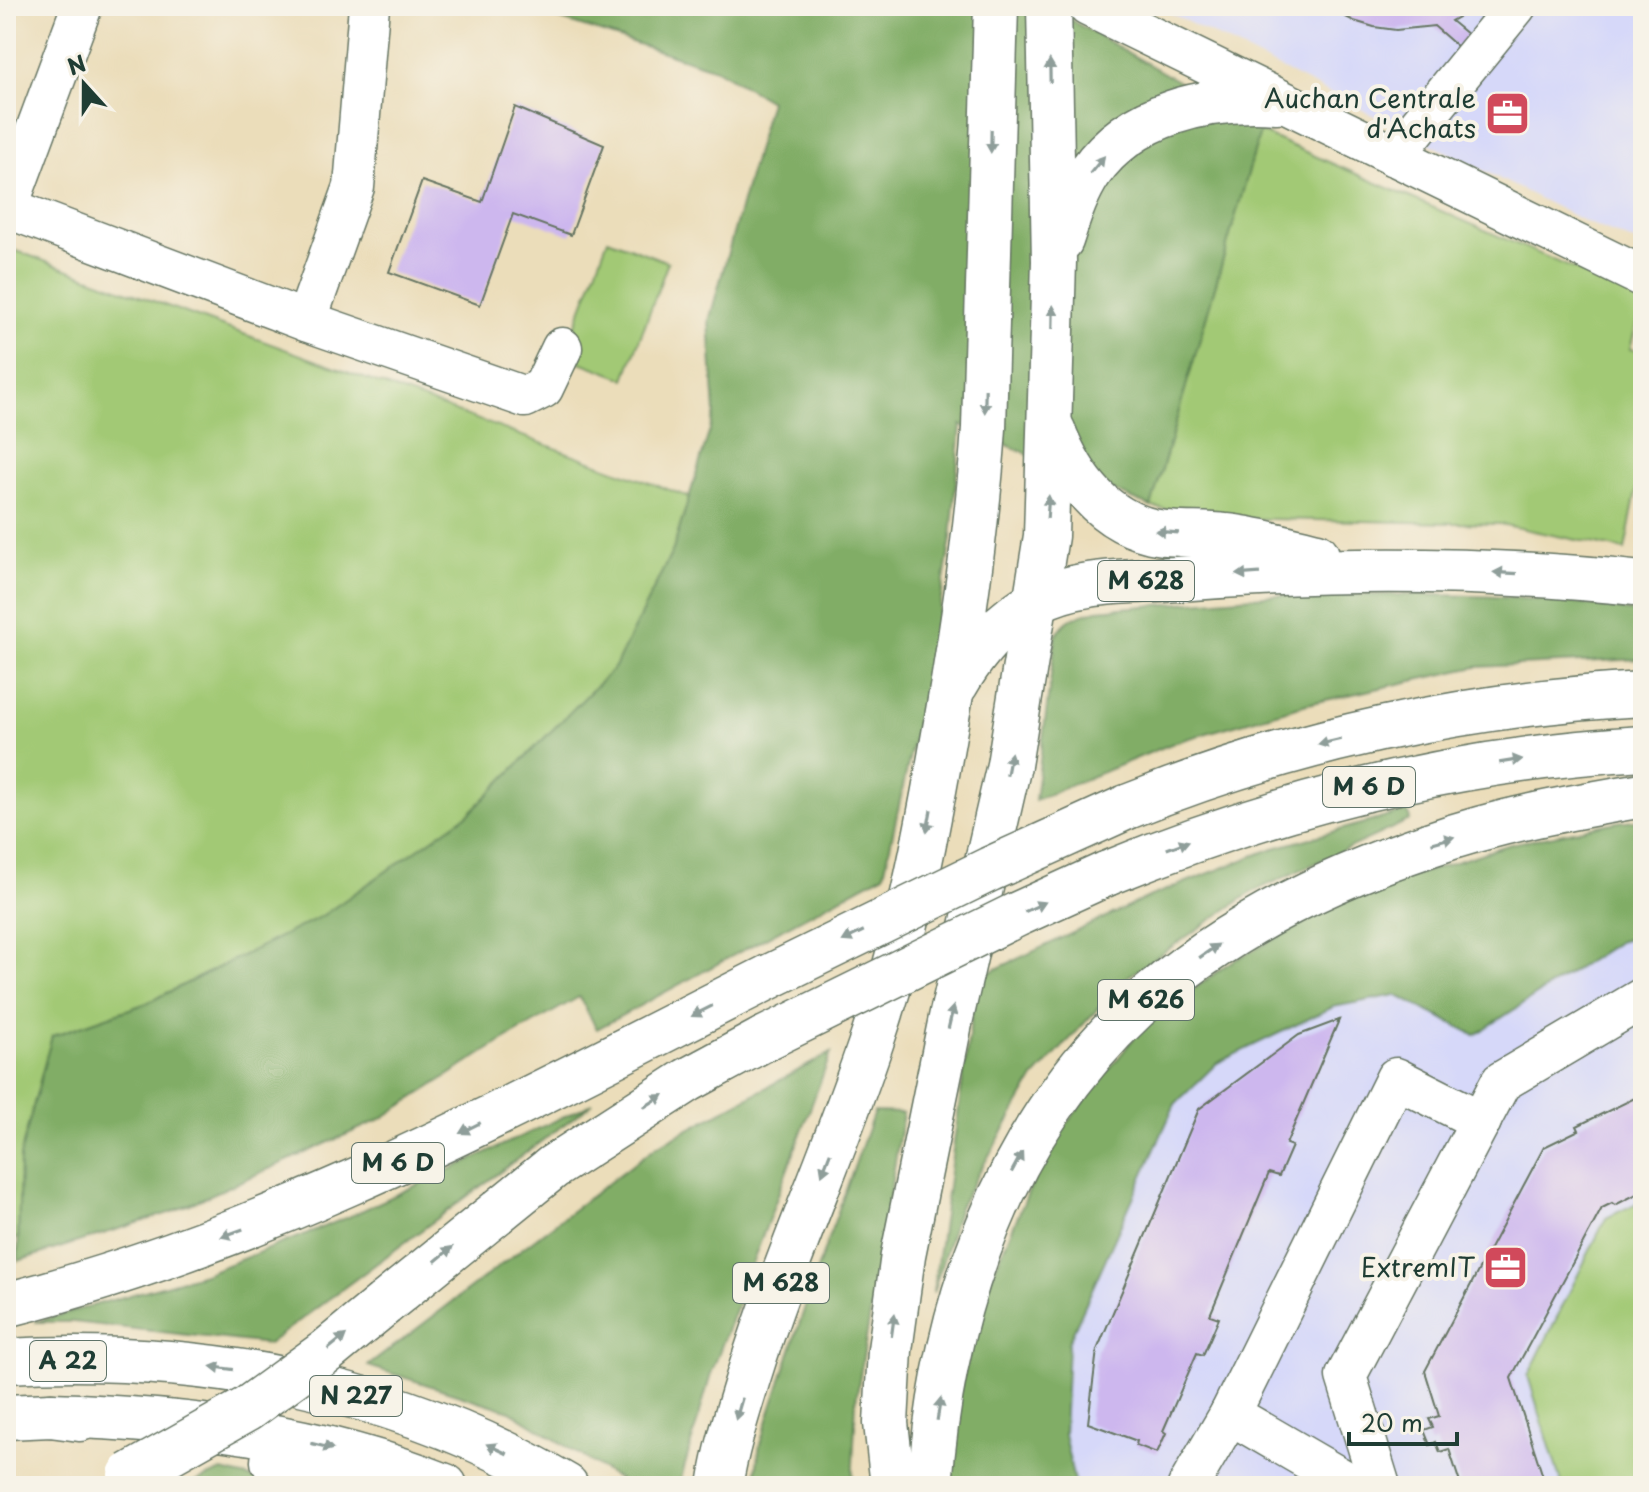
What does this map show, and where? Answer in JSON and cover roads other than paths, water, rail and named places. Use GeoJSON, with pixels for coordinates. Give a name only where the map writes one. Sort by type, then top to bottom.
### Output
{"type":"FeatureCollection","features":[{"type":"Feature","properties":{"kind":"main road"},"geometry":{"type":"LineString","coordinates":[[952,689],[980,497],[996,6]]}},
{"type":"Feature","properties":{"kind":"main road"},"geometry":{"type":"LineString","coordinates":[[893,1486],[886,1423],[890,1350],[903,1255],[951,1018],[1009,765],[1046,536],[1054,261],[1049,6]]}},
{"type":"Feature","properties":{"kind":"main road"},"geometry":{"type":"LineString","coordinates":[[1054,261],[1074,201],[1090,173],[1129,134],[1183,109],[1236,100],[1277,101]]}},
{"type":"Feature","properties":{"kind":"main road"},"geometry":{"type":"LineString","coordinates":[[1050,423],[1066,462],[1080,483],[1099,504],[1123,520],[1152,531],[1228,536],[1382,569]]}},
{"type":"Feature","properties":{"kind":"main road","name":"M 628"},"geometry":{"type":"LineString","coordinates":[[720,1482],[762,1333],[855,1092],[904,934],[925,840],[952,689],[972,657],[1006,622],[1036,602],[1062,591],[1090,585],[1252,573],[1382,569],[1511,573],[1643,584]]}},
{"type":"Feature","properties":{"kind":"main road","name":"M 6 D"},"geometry":{"type":"LineString","coordinates":[[6,1305],[150,1263],[313,1201],[418,1154],[990,869],[1127,807],[1255,762],[1405,725],[1485,710],[1643,694]]}},
{"type":"Feature","properties":{"kind":"main road","name":"M 6 D"},"geometry":{"type":"LineString","coordinates":[[117,1480],[247,1409],[327,1351],[553,1167],[688,1080],[976,934],[1106,874],[1254,819],[1392,782],[1528,758],[1643,748]]}},
{"type":"Feature","properties":{"kind":"main road","name":"M 626"},"geometry":{"type":"LineString","coordinates":[[930,1486],[940,1399],[955,1324],[972,1265],[995,1206],[1048,1112],[1091,1056],[1135,1009],[1226,939],[1289,903],[1347,876],[1431,843],[1523,818],[1643,795]]}},
{"type":"Feature","properties":{"kind":"main road","name":"A 22"},"geometry":{"type":"LineString","coordinates":[[6,1361],[130,1361]]}},
{"type":"Feature","properties":{"kind":"main road","name":"N 227"},"geometry":{"type":"LineString","coordinates":[[130,1361],[205,1366],[269,1375],[388,1406],[461,1433],[529,1464],[566,1486]]}},
{"type":"Feature","properties":{"kind":"main road"},"geometry":{"type":"LineString","coordinates":[[51,1415],[133,1427],[211,1444],[346,1486]]}},
{"type":"Feature","properties":{"kind":"main road","name":"A 22"},"geometry":{"type":"LineString","coordinates":[[6,1417],[51,1415]]}},
{"type":"Feature","properties":{"kind":"main road","name":"N 227"},"geometry":{"type":"LineString","coordinates":[[51,1415],[121,1417],[285,1437],[401,1468],[445,1486]]}},
{"type":"Feature","properties":{"kind":"street"},"geometry":{"type":"LineString","coordinates":[[82,6],[7,203],[21,213],[306,321],[525,397],[543,388],[562,348]]}},
{"type":"Feature","properties":{"kind":"street"},"geometry":{"type":"LineString","coordinates":[[306,321],[354,187],[369,6]]}},
{"type":"Feature","properties":{"kind":"street"},"geometry":{"type":"LineString","coordinates":[[1088,6],[1277,101],[1643,277]]}},
{"type":"Feature","properties":{"kind":"street"},"geometry":{"type":"LineString","coordinates":[[1394,156],[1516,6]]}},
{"type":"Feature","properties":{"kind":"street"},"geometry":{"type":"LineString","coordinates":[[1380,1486],[1346,1376],[1501,1082],[1643,998]]}},
{"type":"Feature","properties":{"kind":"street"},"geometry":{"type":"LineString","coordinates":[[1188,1486],[1230,1414],[1396,1078],[1481,1121]]}},
{"type":"Feature","properties":{"kind":"street"},"geometry":{"type":"LineString","coordinates":[[1230,1414],[1354,1486]]}},
{"type":"Feature","properties":{"kind":"place","name":"Auchan Centrale d'Achats"},"geometry":{"type":"Point","coordinates":[1507,114]}},
{"type":"Feature","properties":{"kind":"place","name":"ExtremIT"},"geometry":{"type":"Point","coordinates":[1506,1268]}}]}
